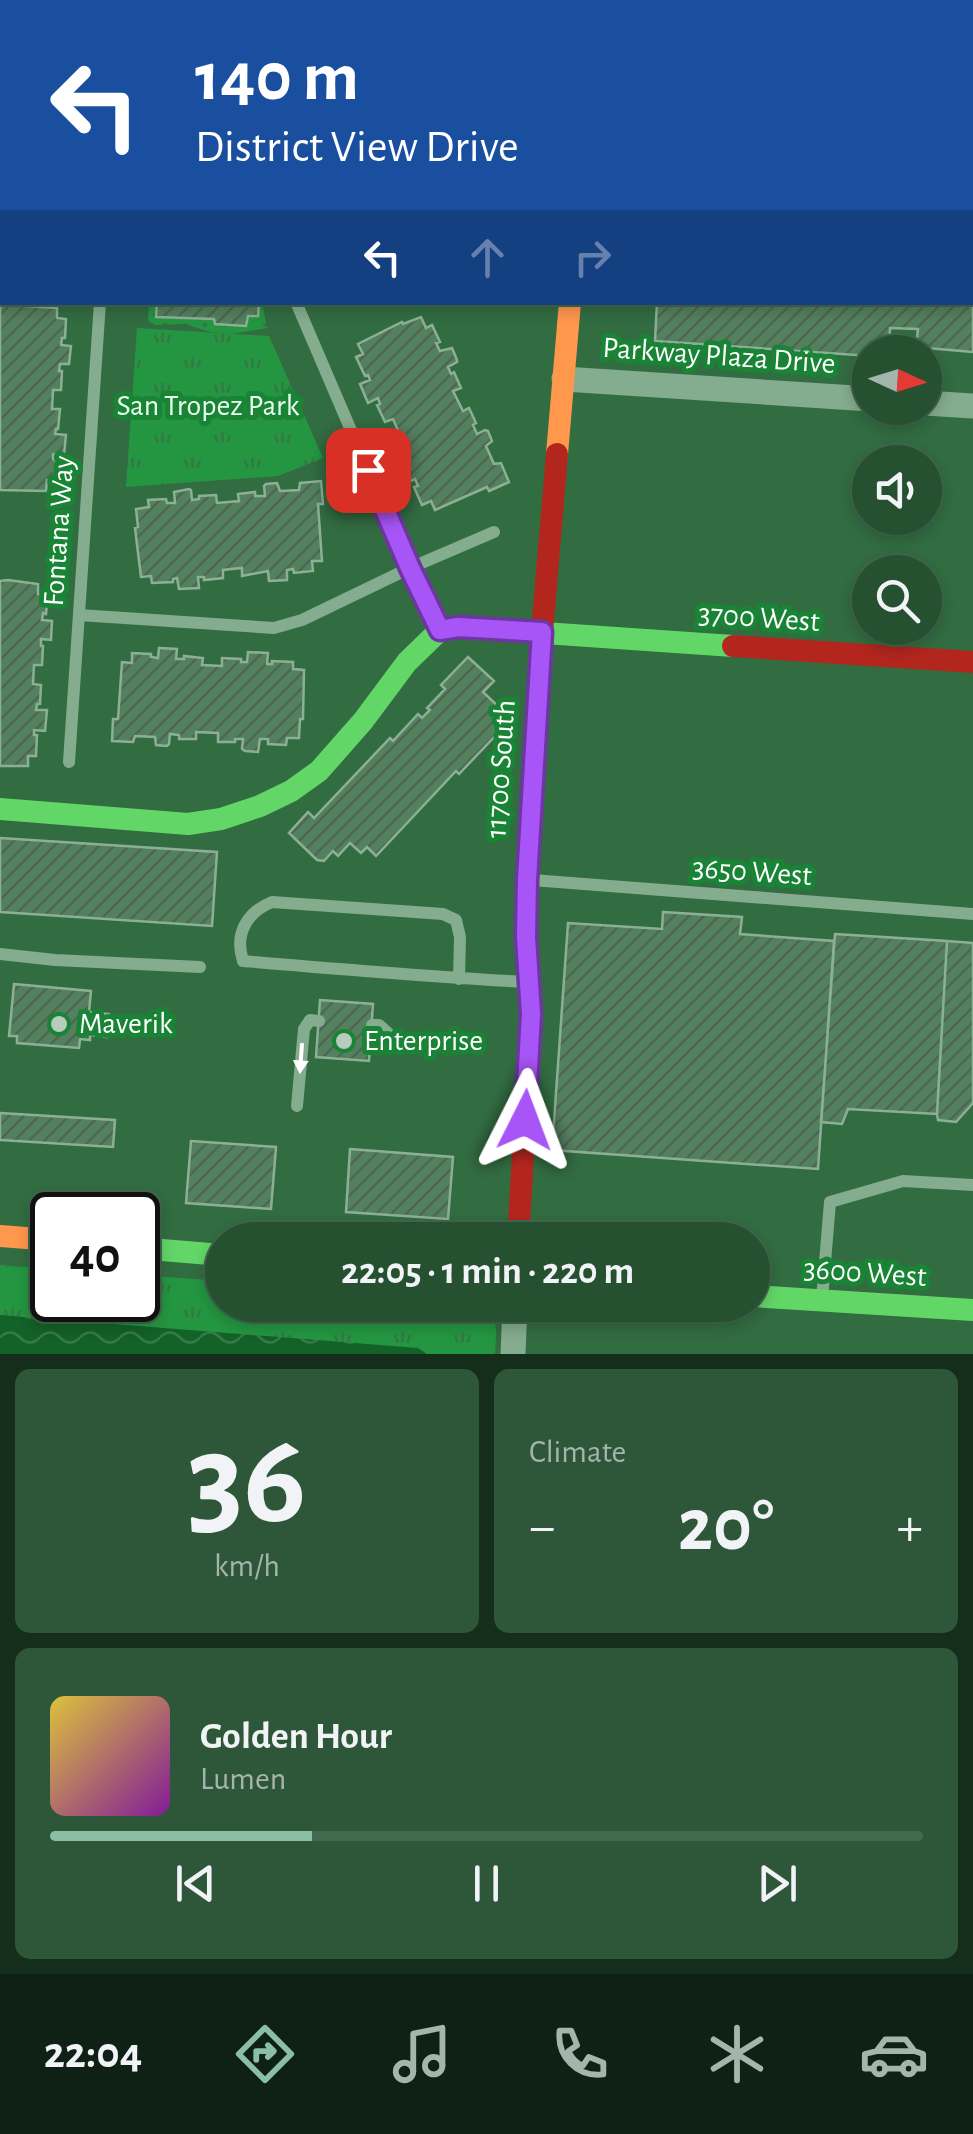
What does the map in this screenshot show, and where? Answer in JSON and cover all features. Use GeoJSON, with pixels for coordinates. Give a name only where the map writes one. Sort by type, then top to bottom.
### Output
{"type":"FeatureCollection","features":[{"type":"Feature","properties":{"kind":"street","name":"11700 South"},"geometry":{"type":"LineString","coordinates":[[519,1222],[531,1014],[527,880],[542,632],[570,305]]}},
{"type":"Feature","properties":{"kind":"street","name":"Parkway Plaza Drive"},"geometry":{"type":"LineString","coordinates":[[564,379],[852,398]]}},
{"type":"Feature","properties":{"kind":"street"},"geometry":{"type":"LineString","coordinates":[[942,404],[973,406]]}},
{"type":"Feature","properties":{"kind":"street","name":"3700 West"},"geometry":{"type":"LineString","coordinates":[[440,630],[458,627],[542,632],[973,662]]}},
{"type":"Feature","properties":{"kind":"street"},"geometry":{"type":"LineString","coordinates":[[0,809],[188,824],[260,806],[319,770],[364,721],[407,662],[440,630]]}},
{"type":"Feature","properties":{"kind":"street"},"geometry":{"type":"LineString","coordinates":[[0,1236],[30,1238]]}},
{"type":"Feature","properties":{"kind":"street"},"geometry":{"type":"LineString","coordinates":[[160,1250],[205,1254]]}},
{"type":"Feature","properties":{"kind":"street","name":"3600 West"},"geometry":{"type":"LineString","coordinates":[[770,1297],[973,1310]]}},
{"type":"Feature","properties":{"kind":"street"},"geometry":{"type":"LineString","coordinates":[[512,1354],[514,1322]]}},
{"type":"Feature","properties":{"kind":"lane","name":"Fontana Way"},"geometry":{"type":"LineString","coordinates":[[69,762],[100,305]]}},
{"type":"Feature","properties":{"kind":"lane"},"geometry":{"type":"LineString","coordinates":[[297,305],[440,630]]}},
{"type":"Feature","properties":{"kind":"lane"},"geometry":{"type":"LineString","coordinates":[[79,615],[274,628],[302,620],[494,532]]}},
{"type":"Feature","properties":{"kind":"lane","name":"3650 West"},"geometry":{"type":"LineString","coordinates":[[527,880],[973,914]]}},
{"type":"Feature","properties":{"kind":"lane"},"geometry":{"type":"LineString","coordinates":[[459,978],[460,937],[456,920],[443,914],[272,902],[257,908],[246,919],[241,934],[239,949],[243,960],[459,978],[530,982]]}},
{"type":"Feature","properties":{"kind":"lane"},"geometry":{"type":"LineString","coordinates":[[0,954],[200,967]]}},
{"type":"Feature","properties":{"kind":"lane"},"geometry":{"type":"LineString","coordinates":[[297,1106],[304,1029],[310,1020],[319,1021]]}},
{"type":"Feature","properties":{"kind":"lane"},"geometry":{"type":"LineString","coordinates":[[372,1024],[379,1025],[402,1046]]}},
{"type":"Feature","properties":{"kind":"lane"},"geometry":{"type":"LineString","coordinates":[[822,1300],[830,1202],[903,1181],[973,1185]]}},
{"type":"Feature","properties":{"kind":"green space"},"geometry":{"type":"Polygon","coordinates":[[[149,305],[157,305],[156,317],[214,319],[215,324],[246,326],[248,316],[258,316],[259,305],[262,305],[267,328],[231,334],[148,321],[149,305]]]}},
{"type":"Feature","properties":{"kind":"green space","name":"San Tropez Park"},"geometry":{"type":"Polygon","coordinates":[[[137,328],[269,336],[323,458],[278,476],[126,487],[137,328]]]}},
{"type":"Feature","properties":{"kind":"green space"},"geometry":{"type":"Polygon","coordinates":[[[0,1265],[30,1267],[30,1322],[160,1322],[160,1277],[205,1280],[205,1322],[495,1322],[496,1334],[495,1354],[0,1354],[0,1265]]]}},
{"type":"Feature","properties":{"kind":"water"},"geometry":{"type":"Polygon","coordinates":[[[0,1315],[30,1317],[30,1322],[89,1322],[418,1348],[427,1354],[0,1354],[0,1315]]]}},
{"type":"Feature","properties":{"kind":"building"},"geometry":{"type":"Polygon","coordinates":[[[0,305],[57,308],[57,318],[66,319],[61,345],[71,346],[69,364],[60,364],[61,390],[53,390],[52,409],[60,409],[55,434],[66,435],[64,455],[53,454],[54,481],[47,480],[46,491],[0,490],[0,305]]]}},
{"type":"Feature","properties":{"kind":"building"},"geometry":{"type":"Polygon","coordinates":[[[157,305],[259,305],[258,316],[248,316],[246,326],[215,324],[214,319],[156,317],[157,305]]]}},
{"type":"Feature","properties":{"kind":"building"},"geometry":{"type":"Polygon","coordinates":[[[657,305],[973,305],[973,352],[942,349],[942,335],[917,335],[918,329],[890,328],[890,335],[852,335],[852,355],[655,341],[657,305]]]}},
{"type":"Feature","properties":{"kind":"building"},"geometry":{"type":"Polygon","coordinates":[[[421,317],[426,328],[432,325],[440,351],[452,348],[457,362],[448,367],[461,388],[453,391],[463,411],[469,408],[477,434],[488,431],[492,441],[486,446],[494,464],[501,463],[509,482],[489,491],[487,487],[435,510],[431,501],[422,505],[414,487],[418,486],[415,479],[406,483],[398,467],[407,463],[394,440],[401,437],[393,419],[385,422],[378,398],[368,403],[360,384],[370,380],[356,357],[363,354],[358,344],[421,317]]]}},
{"type":"Feature","properties":{"kind":"building"},"geometry":{"type":"Polygon","coordinates":[[[321,481],[323,504],[318,504],[322,561],[312,561],[313,571],[287,570],[287,580],[269,581],[268,571],[242,576],[242,568],[223,570],[223,578],[198,577],[199,588],[179,589],[177,578],[173,582],[152,583],[151,576],[141,577],[136,509],[149,507],[148,500],[175,503],[174,492],[189,489],[192,500],[216,495],[217,503],[239,501],[238,494],[255,492],[255,496],[265,496],[266,484],[277,483],[280,491],[299,490],[300,483],[321,481]]]}},
{"type":"Feature","properties":{"kind":"building"},"geometry":{"type":"Polygon","coordinates":[[[0,581],[38,584],[38,594],[48,594],[42,620],[52,621],[51,640],[41,639],[42,665],[34,665],[33,684],[41,685],[36,710],[47,710],[45,731],[34,730],[36,756],[28,756],[28,766],[0,766],[0,581]]]}},
{"type":"Feature","properties":{"kind":"building"},"geometry":{"type":"Polygon","coordinates":[[[159,648],[177,649],[176,659],[203,658],[202,665],[222,666],[222,658],[247,662],[248,652],[268,653],[267,664],[293,662],[293,669],[304,670],[299,738],[287,738],[286,745],[268,744],[268,739],[260,739],[258,752],[242,749],[243,739],[218,742],[218,733],[196,732],[196,739],[179,739],[179,735],[170,734],[167,746],[156,745],[155,737],[112,741],[113,719],[118,719],[122,662],[132,663],[132,653],[158,658],[159,648]]]}},
{"type":"Feature","properties":{"kind":"building"},"geometry":{"type":"Polygon","coordinates":[[[468,657],[494,681],[483,692],[502,710],[494,717],[501,723],[495,730],[498,733],[459,774],[456,771],[376,856],[367,847],[361,853],[350,843],[338,856],[333,851],[324,861],[317,860],[289,833],[308,812],[314,818],[390,738],[393,741],[418,714],[422,718],[445,689],[441,685],[468,657]]]}},
{"type":"Feature","properties":{"kind":"building"},"geometry":{"type":"Polygon","coordinates":[[[0,838],[217,852],[212,926],[0,912],[0,838]]]}},
{"type":"Feature","properties":{"kind":"building"},"geometry":{"type":"Polygon","coordinates":[[[663,912],[742,917],[740,934],[834,941],[818,1169],[552,1150],[568,923],[662,929],[663,912]]]}},
{"type":"Feature","properties":{"kind":"building"},"geometry":{"type":"Polygon","coordinates":[[[835,934],[947,941],[937,1114],[848,1109],[842,1124],[821,1122],[835,934]]]}},
{"type":"Feature","properties":{"kind":"building"},"geometry":{"type":"Polygon","coordinates":[[[947,941],[973,943],[973,1103],[956,1122],[938,1120],[937,1114],[947,941]]]}},
{"type":"Feature","properties":{"kind":"building","name":"Maverik"},"geometry":{"type":"Polygon","coordinates":[[[14,984],[91,991],[89,1012],[109,1014],[107,1037],[90,1035],[90,1040],[80,1039],[79,1048],[17,1043],[17,1036],[9,1036],[14,984]]]}},
{"type":"Feature","properties":{"kind":"building","name":"Enterprise"},"geometry":{"type":"Polygon","coordinates":[[[320,1000],[373,1004],[369,1061],[316,1057],[320,1000]]]}},
{"type":"Feature","properties":{"kind":"building","name":"Maverik"},"geometry":{"type":"Polygon","coordinates":[[[0,1113],[115,1120],[113,1147],[0,1140],[0,1113]]]}},
{"type":"Feature","properties":{"kind":"building"},"geometry":{"type":"Polygon","coordinates":[[[191,1141],[276,1147],[271,1209],[186,1203],[191,1141]]]}},
{"type":"Feature","properties":{"kind":"building"},"geometry":{"type":"Polygon","coordinates":[[[350,1149],[453,1157],[448,1219],[346,1212],[350,1149]]]}},
{"type":"Feature","properties":{"kind":"traffic: fast"},"geometry":{"type":"LineString","coordinates":[[0,809],[188,824],[221,819],[260,806],[319,771],[407,662],[440,630],[458,627],[733,646]]}},
{"type":"Feature","properties":{"kind":"traffic: fast"},"geometry":{"type":"LineString","coordinates":[[160,1250],[205,1254]]}},
{"type":"Feature","properties":{"kind":"traffic: fast"},"geometry":{"type":"LineString","coordinates":[[770,1297],[973,1310]]}},
{"type":"Feature","properties":{"kind":"traffic: slow"},"geometry":{"type":"LineString","coordinates":[[557,454],[570,305]]}},
{"type":"Feature","properties":{"kind":"traffic: slow"},"geometry":{"type":"LineString","coordinates":[[0,1236],[30,1238]]}},
{"type":"Feature","properties":{"kind":"traffic: jam"},"geometry":{"type":"LineString","coordinates":[[519,1222],[531,1014],[527,880],[557,454]]}},
{"type":"Feature","properties":{"kind":"traffic: jam"},"geometry":{"type":"LineString","coordinates":[[733,646],[973,662]]}},
{"type":"Feature","properties":{"kind":"place","name":"Maverik"},"geometry":{"type":"Point","coordinates":[59,1024]}},
{"type":"Feature","properties":{"kind":"place","name":"Enterprise"},"geometry":{"type":"Point","coordinates":[344,1041]}},
{"type":"Feature","properties":{"kind":"route"},"geometry":{"type":"LineString","coordinates":[[368,470],[440,630],[458,627],[542,632],[527,880],[531,1014],[525,1120]]}}]}
